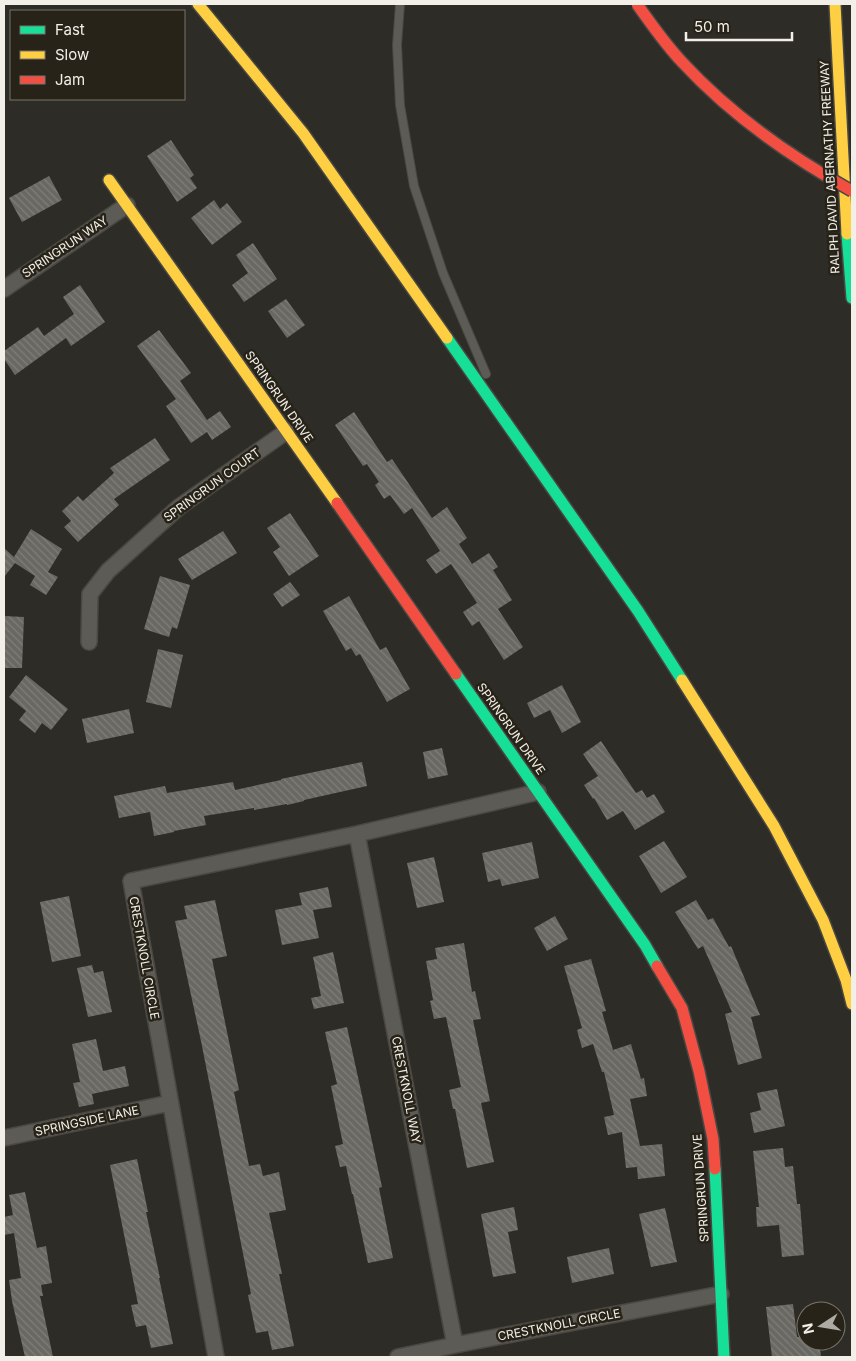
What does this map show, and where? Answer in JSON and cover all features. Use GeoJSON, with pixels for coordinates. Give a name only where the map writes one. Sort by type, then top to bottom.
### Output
{"type":"FeatureCollection","features":[{"type":"Feature","properties":{"kind":"main road"},"geometry":{"type":"LineString","coordinates":[[198,4],[303,133],[638,610],[774,826],[823,920],[846,980],[852,1004]]}},
{"type":"Feature","properties":{"kind":"main road"},"geometry":{"type":"LineString","coordinates":[[637,4],[680,60],[735,113],[795,158],[852,192]]}},
{"type":"Feature","properties":{"kind":"main road","name":"RALPH DAVID ABERNATHY FREEWAY"},"geometry":{"type":"LineString","coordinates":[[835,4],[852,298]]}},
{"type":"Feature","properties":{"kind":"main road","name":"SPRINGRUN DRIVE"},"geometry":{"type":"LineString","coordinates":[[109,180],[287,431],[645,945],[682,1008],[700,1071],[713,1139],[724,1357]]}},
{"type":"Feature","properties":{"kind":"street","name":"SPRINGRUN WAY"},"geometry":{"type":"LineString","coordinates":[[4,289],[127,205]]}},
{"type":"Feature","properties":{"kind":"street","name":"SPRINGRUN COURT"},"geometry":{"type":"LineString","coordinates":[[89,642],[90,594],[108,571],[179,506],[287,431]]}},
{"type":"Feature","properties":{"kind":"street","name":"CRESTKNOLL CIRCLE"},"geometry":{"type":"LineString","coordinates":[[216,1357],[131,881],[356,834],[538,792]]}},
{"type":"Feature","properties":{"kind":"street","name":"CRESTKNOLL WAY"},"geometry":{"type":"LineString","coordinates":[[356,834],[455,1345]]}},
{"type":"Feature","properties":{"kind":"street","name":"SPRINGSIDE LANE"},"geometry":{"type":"LineString","coordinates":[[4,1138],[170,1103]]}},
{"type":"Feature","properties":{"kind":"street","name":"CRESTKNOLL CIRCLE"},"geometry":{"type":"LineString","coordinates":[[398,1357],[721,1294]]}},
{"type":"Feature","properties":{"kind":"lane"},"geometry":{"type":"LineString","coordinates":[[400,4],[397,45],[400,105],[414,186],[443,273],[490,382]]}},
{"type":"Feature","properties":{"kind":"lane"},"geometry":{"type":"LineString","coordinates":[[494,391],[509,427]]}},
{"type":"Feature","properties":{"kind":"building"},"geometry":{"type":"Polygon","coordinates":[[[171,140],[194,175],[190,178],[197,188],[177,202],[147,156],[171,140]]]}},
{"type":"Feature","properties":{"kind":"building"},"geometry":{"type":"Polygon","coordinates":[[[49,176],[62,200],[22,222],[9,198],[49,176]]]}},
{"type":"Feature","properties":{"kind":"building"},"geometry":{"type":"Polygon","coordinates":[[[214,200],[220,209],[227,203],[242,222],[212,245],[191,218],[214,200]]]}},
{"type":"Feature","properties":{"kind":"building"},"geometry":{"type":"Polygon","coordinates":[[[253,243],[277,279],[244,302],[232,285],[248,273],[236,255],[253,243]]]}},
{"type":"Feature","properties":{"kind":"building"},"geometry":{"type":"Polygon","coordinates":[[[80,285],[105,322],[71,346],[66,338],[15,375],[4,359],[4,351],[38,327],[44,336],[74,314],[63,297],[80,285]]]}},
{"type":"Feature","properties":{"kind":"building"},"geometry":{"type":"Polygon","coordinates":[[[286,299],[305,325],[287,338],[268,311],[286,299]]]}},
{"type":"Feature","properties":{"kind":"building"},"geometry":{"type":"Polygon","coordinates":[[[159,330],[191,373],[180,381],[207,420],[220,411],[231,427],[212,440],[207,432],[191,443],[166,406],[176,399],[137,346],[159,330]]]}},
{"type":"Feature","properties":{"kind":"building"},"geometry":{"type":"Polygon","coordinates":[[[354,412],[387,462],[392,459],[432,518],[447,507],[467,538],[459,544],[472,564],[489,553],[498,567],[493,570],[512,600],[498,609],[523,647],[504,660],[479,621],[472,626],[463,612],[477,603],[451,564],[436,574],[426,560],[440,551],[412,508],[404,514],[390,495],[384,499],[375,485],[379,482],[367,464],[363,466],[335,425],[354,412]]]}},
{"type":"Feature","properties":{"kind":"building"},"geometry":{"type":"Polygon","coordinates":[[[155,438],[170,460],[114,499],[119,505],[78,542],[64,527],[71,521],[62,511],[78,496],[83,501],[114,473],[110,468],[155,438]]]}},
{"type":"Feature","properties":{"kind":"building"},"geometry":{"type":"Polygon","coordinates":[[[290,513],[319,556],[289,576],[273,552],[280,547],[267,528],[290,513]]]}},
{"type":"Feature","properties":{"kind":"building"},"geometry":{"type":"Polygon","coordinates":[[[31,529],[62,549],[48,572],[58,577],[46,595],[30,585],[35,576],[15,563],[4,577],[4,548],[14,557],[31,529]]]}},
{"type":"Feature","properties":{"kind":"building"},"geometry":{"type":"Polygon","coordinates":[[[223,531],[237,553],[192,580],[178,559],[223,531]]]}},
{"type":"Feature","properties":{"kind":"building"},"geometry":{"type":"Polygon","coordinates":[[[160,576],[190,585],[177,629],[172,627],[169,637],[144,629],[160,576]]]}},
{"type":"Feature","properties":{"kind":"building"},"geometry":{"type":"Polygon","coordinates":[[[290,582],[300,595],[282,607],[273,594],[290,582]]]}},
{"type":"Feature","properties":{"kind":"building"},"geometry":{"type":"Polygon","coordinates":[[[349,596],[380,650],[386,647],[410,689],[387,702],[360,654],[356,656],[351,648],[346,651],[323,611],[349,596]]]}},
{"type":"Feature","properties":{"kind":"building"},"geometry":{"type":"Polygon","coordinates":[[[4,616],[24,617],[22,668],[4,668],[4,616]]]}},
{"type":"Feature","properties":{"kind":"building"},"geometry":{"type":"Polygon","coordinates":[[[158,649],[183,655],[171,708],[146,702],[158,649]]]}},
{"type":"Feature","properties":{"kind":"building"},"geometry":{"type":"Polygon","coordinates":[[[26,675],[68,709],[51,730],[42,723],[35,733],[19,720],[26,711],[9,697],[26,675]]]}},
{"type":"Feature","properties":{"kind":"building"},"geometry":{"type":"Polygon","coordinates":[[[562,685],[581,722],[562,733],[550,710],[534,718],[527,703],[562,685]]]}},
{"type":"Feature","properties":{"kind":"building"},"geometry":{"type":"Polygon","coordinates":[[[129,709],[134,733],[87,743],[82,719],[129,709]]]}},
{"type":"Feature","properties":{"kind":"building"},"geometry":{"type":"Polygon","coordinates":[[[601,741],[636,793],[642,790],[647,798],[654,794],[665,812],[635,830],[623,811],[607,820],[584,785],[598,776],[583,754],[601,741]]]}},
{"type":"Feature","properties":{"kind":"building"},"geometry":{"type":"Polygon","coordinates":[[[442,748],[448,775],[428,779],[423,752],[442,748]]]}},
{"type":"Feature","properties":{"kind":"building"},"geometry":{"type":"Polygon","coordinates":[[[362,762],[367,786],[287,805],[204,816],[206,825],[154,836],[150,812],[119,818],[114,796],[165,786],[167,793],[233,782],[235,790],[362,762]]]}},
{"type":"Feature","properties":{"kind":"building"},"geometry":{"type":"Polygon","coordinates":[[[664,841],[687,877],[661,893],[639,856],[664,841]]]}},
{"type":"Feature","properties":{"kind":"building"},"geometry":{"type":"Polygon","coordinates":[[[532,842],[539,878],[502,886],[500,879],[488,882],[482,853],[532,842]]]}},
{"type":"Feature","properties":{"kind":"building"},"geometry":{"type":"Polygon","coordinates":[[[434,857],[444,902],[417,908],[407,863],[434,857]]]}},
{"type":"Feature","properties":{"kind":"building"},"geometry":{"type":"Polygon","coordinates":[[[328,887],[332,907],[313,910],[319,938],[282,945],[275,910],[302,905],[299,893],[328,887]]]}},
{"type":"Feature","properties":{"kind":"building"},"geometry":{"type":"Polygon","coordinates":[[[69,896],[81,956],[52,962],[40,902],[69,896]]]}},
{"type":"Feature","properties":{"kind":"building"},"geometry":{"type":"Polygon","coordinates":[[[215,900],[227,956],[212,959],[239,1090],[234,1092],[249,1166],[260,1164],[263,1176],[279,1172],[286,1210],[269,1213],[282,1274],[279,1274],[294,1346],[272,1350],[268,1331],[256,1333],[248,1295],[251,1294],[201,1041],[175,921],[187,919],[184,906],[215,900]]]}},
{"type":"Feature","properties":{"kind":"building"},"geometry":{"type":"Polygon","coordinates":[[[696,900],[708,920],[713,918],[729,947],[731,946],[760,1015],[751,1017],[762,1058],[738,1065],[725,1014],[732,1012],[703,946],[698,949],[675,912],[696,900]]]}},
{"type":"Feature","properties":{"kind":"building"},"geometry":{"type":"Polygon","coordinates":[[[555,916],[568,939],[547,951],[534,928],[555,916]]]}},
{"type":"Feature","properties":{"kind":"building"},"geometry":{"type":"Polygon","coordinates":[[[464,943],[472,992],[475,991],[481,1019],[473,1020],[490,1101],[481,1103],[494,1162],[467,1168],[455,1109],[453,1109],[449,1090],[461,1087],[446,1017],[434,1019],[430,1001],[433,1000],[426,961],[437,959],[435,948],[464,943]]]}},
{"type":"Feature","properties":{"kind":"building"},"geometry":{"type":"Polygon","coordinates":[[[333,952],[344,1003],[314,1009],[311,998],[321,996],[313,957],[333,952]]]}},
{"type":"Feature","properties":{"kind":"building"},"geometry":{"type":"Polygon","coordinates":[[[591,959],[606,1011],[602,1012],[613,1050],[631,1044],[641,1079],[644,1078],[647,1096],[630,1099],[640,1146],[662,1144],[665,1176],[638,1179],[637,1167],[626,1168],[622,1132],[608,1135],[604,1117],[614,1115],[604,1072],[602,1072],[593,1044],[582,1048],[577,1030],[582,1028],[564,966],[591,959]]]}},
{"type":"Feature","properties":{"kind":"building"},"geometry":{"type":"Polygon","coordinates":[[[92,965],[94,973],[103,971],[112,1012],[88,1017],[77,968],[92,965]]]}},
{"type":"Feature","properties":{"kind":"building"},"geometry":{"type":"Polygon","coordinates":[[[347,1027],[382,1187],[379,1188],[393,1258],[368,1263],[346,1166],[340,1167],[335,1146],[343,1144],[331,1086],[337,1084],[325,1032],[347,1027]]]}},
{"type":"Feature","properties":{"kind":"building"},"geometry":{"type":"Polygon","coordinates":[[[96,1039],[103,1071],[125,1066],[129,1086],[92,1094],[94,1104],[79,1107],[73,1083],[80,1082],[72,1044],[96,1039]]]}},
{"type":"Feature","properties":{"kind":"building"},"geometry":{"type":"Polygon","coordinates":[[[777,1089],[785,1126],[754,1133],[750,1113],[761,1110],[757,1093],[777,1089]]]}},
{"type":"Feature","properties":{"kind":"building"},"geometry":{"type":"Polygon","coordinates":[[[783,1148],[785,1167],[793,1166],[797,1204],[800,1204],[804,1255],[782,1257],[779,1225],[757,1227],[756,1207],[759,1207],[753,1151],[783,1148]]]}},
{"type":"Feature","properties":{"kind":"building"},"geometry":{"type":"Polygon","coordinates":[[[137,1159],[173,1344],[151,1348],[146,1325],[136,1327],[131,1305],[138,1304],[110,1165],[137,1159]]]}},
{"type":"Feature","properties":{"kind":"building"},"geometry":{"type":"Polygon","coordinates":[[[25,1192],[37,1248],[46,1246],[52,1283],[41,1285],[43,1296],[40,1296],[53,1357],[25,1357],[12,1301],[9,1280],[21,1278],[14,1233],[4,1235],[4,1217],[13,1215],[9,1195],[25,1192]]]}},
{"type":"Feature","properties":{"kind":"building"},"geometry":{"type":"Polygon","coordinates":[[[514,1207],[518,1230],[508,1232],[516,1273],[493,1277],[481,1214],[514,1207]]]}},
{"type":"Feature","properties":{"kind":"building"},"geometry":{"type":"Polygon","coordinates":[[[665,1208],[677,1262],[651,1267],[639,1214],[665,1208]]]}},
{"type":"Feature","properties":{"kind":"building"},"geometry":{"type":"Polygon","coordinates":[[[609,1248],[614,1274],[572,1283],[567,1257],[609,1248]]]}},
{"type":"Feature","properties":{"kind":"building"},"geometry":{"type":"Polygon","coordinates":[[[793,1304],[796,1351],[820,1351],[821,1357],[772,1357],[766,1307],[793,1304]]]}},
{"type":"Feature","properties":{"kind":"traffic: fast"},"geometry":{"type":"LineString","coordinates":[[847,234],[852,298]]}},
{"type":"Feature","properties":{"kind":"traffic: fast"},"geometry":{"type":"LineString","coordinates":[[447,338],[638,611],[682,680]]}},
{"type":"Feature","properties":{"kind":"traffic: fast"},"geometry":{"type":"LineString","coordinates":[[456,674],[645,945],[657,966]]}},
{"type":"Feature","properties":{"kind":"traffic: fast"},"geometry":{"type":"LineString","coordinates":[[715,1169],[724,1357]]}},
{"type":"Feature","properties":{"kind":"traffic: slow"},"geometry":{"type":"LineString","coordinates":[[198,4],[303,133],[447,338]]}},
{"type":"Feature","properties":{"kind":"traffic: slow"},"geometry":{"type":"LineString","coordinates":[[835,4],[847,234]]}},
{"type":"Feature","properties":{"kind":"traffic: slow"},"geometry":{"type":"LineString","coordinates":[[109,180],[337,503]]}},
{"type":"Feature","properties":{"kind":"traffic: slow"},"geometry":{"type":"LineString","coordinates":[[682,680],[774,826],[823,920],[846,980],[852,1004]]}},
{"type":"Feature","properties":{"kind":"traffic: jam"},"geometry":{"type":"LineString","coordinates":[[637,4],[658,34],[676,55],[720,100],[783,149],[852,191]]}},
{"type":"Feature","properties":{"kind":"traffic: jam"},"geometry":{"type":"LineString","coordinates":[[337,503],[456,674]]}},
{"type":"Feature","properties":{"kind":"traffic: jam"},"geometry":{"type":"LineString","coordinates":[[657,966],[682,1008],[699,1071],[713,1139],[715,1169]]}}]}
